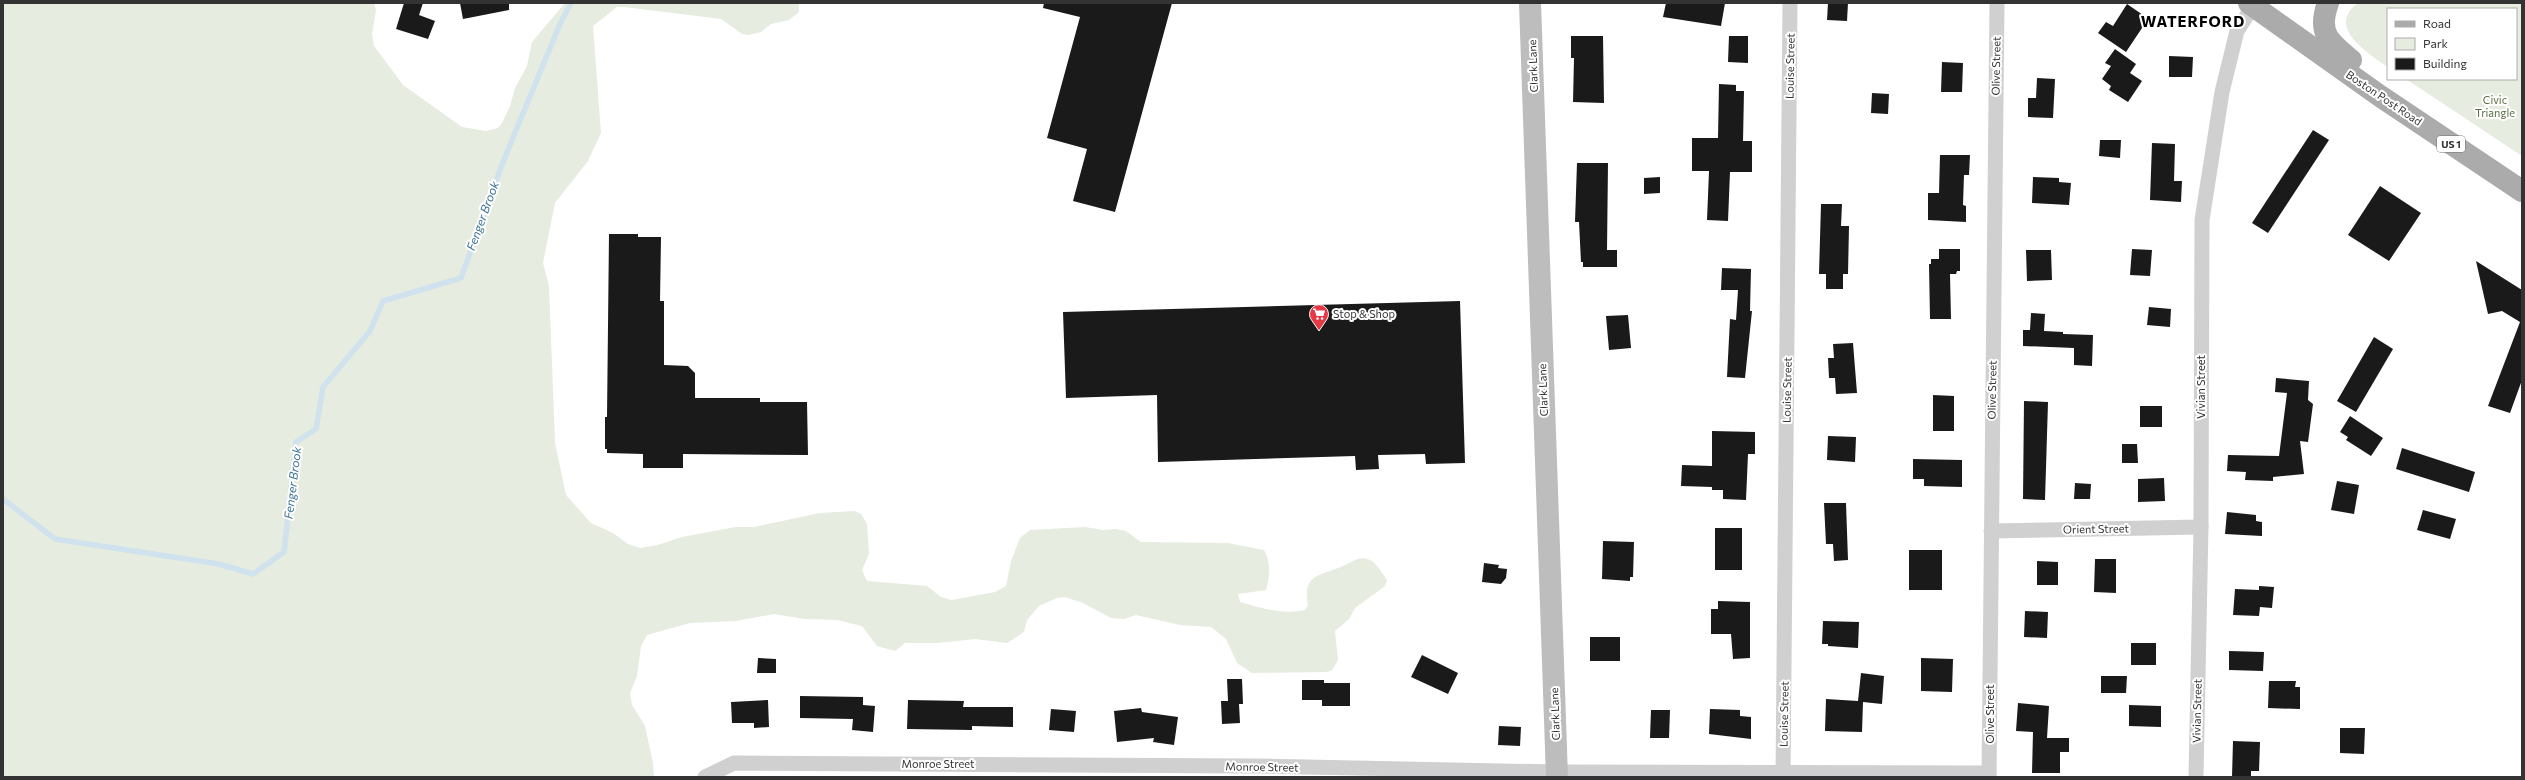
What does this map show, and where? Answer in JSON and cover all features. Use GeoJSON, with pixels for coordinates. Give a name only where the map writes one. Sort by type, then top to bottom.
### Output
{"type":"FeatureCollection","features":[{"type":"Feature","properties":{"kind":"main road","name":"Clark Lane"},"geometry":{"type":"LineString","coordinates":[[1530,3],[1557,775]]}},
{"type":"Feature","properties":{"kind":"main road"},"geometry":{"type":"LineString","coordinates":[[2328,3],[2323,24],[2330,42],[2366,73],[2380,96]]}},
{"type":"Feature","properties":{"kind":"main road","name":"Boston Post Road"},"geometry":{"type":"LineString","coordinates":[[2251,4],[2380,96],[2522,191]]}},
{"type":"Feature","properties":{"kind":"street","name":"Louise Street"},"geometry":{"type":"LineString","coordinates":[[1783,775],[1790,3]]}},
{"type":"Feature","properties":{"kind":"street","name":"Olive Street"},"geometry":{"type":"LineString","coordinates":[[1989,775],[1997,3]]}},
{"type":"Feature","properties":{"kind":"street","name":"Vivian Street"},"geometry":{"type":"LineString","coordinates":[[2196,777],[2201,527],[2202,220],[2222,92],[2237,31],[2251,4]]}},
{"type":"Feature","properties":{"kind":"street","name":"Orient Street"},"geometry":{"type":"LineString","coordinates":[[1991,530],[2201,527]]}},
{"type":"Feature","properties":{"kind":"street","name":"Monroe Street"},"geometry":{"type":"LineString","coordinates":[[705,777],[734,763],[1247,766],[1557,775],[1989,775]]}},
{"type":"Feature","properties":{"kind":"green space"},"geometry":{"type":"Polygon","coordinates":[[[3,3],[374,3],[376,10],[372,34],[374,46],[403,85],[462,127],[486,131],[498,128],[502,123],[510,106],[515,88],[527,66],[532,42],[565,3],[799,3],[799,12],[789,20],[771,24],[761,32],[748,35],[742,34],[721,19],[624,7],[617,7],[593,26],[601,133],[588,161],[555,203],[543,263],[549,286],[555,443],[566,495],[591,523],[613,533],[628,544],[640,548],[658,545],[682,537],[736,527],[754,527],[820,513],[855,511],[861,514],[867,524],[869,554],[862,570],[867,581],[927,586],[941,597],[952,600],[995,592],[1006,586],[1011,561],[1020,538],[1030,530],[1085,527],[1103,530],[1115,529],[1126,531],[1141,542],[1228,543],[1264,550],[1268,559],[1269,570],[1266,590],[1238,594],[1240,602],[1272,610],[1289,612],[1305,610],[1308,605],[1308,587],[1315,577],[1360,558],[1368,559],[1376,565],[1387,580],[1385,586],[1355,608],[1349,619],[1335,631],[1338,660],[1332,670],[1326,672],[1252,673],[1237,663],[1226,639],[1211,627],[1180,625],[1136,615],[1124,619],[1111,618],[1083,603],[1065,597],[1057,598],[1039,606],[1027,620],[1024,632],[1007,643],[976,639],[937,643],[905,643],[895,651],[877,646],[862,626],[837,620],[805,619],[774,614],[736,621],[690,623],[647,635],[641,646],[637,676],[630,693],[632,705],[645,726],[653,763],[654,777],[3,777],[3,3]]]}},
{"type":"Feature","properties":{"kind":"green space","name":"Civic Triangle"},"geometry":{"type":"Polygon","coordinates":[[[2358,3],[2522,3],[2522,156],[2408,80],[2517,80],[2517,8],[2387,8],[2387,66],[2361,47],[2354,39],[2348,30],[2346,21],[2349,12],[2358,3]]]}},
{"type":"Feature","properties":{"kind":"building"},"geometry":{"type":"Polygon","coordinates":[[[404,3],[423,3],[419,15],[435,21],[428,39],[396,29],[404,3]]]}},
{"type":"Feature","properties":{"kind":"building"},"geometry":{"type":"Polygon","coordinates":[[[460,3],[509,3],[509,10],[463,19],[460,3]]]}},
{"type":"Feature","properties":{"kind":"building"},"geometry":{"type":"Polygon","coordinates":[[[1044,3],[1172,3],[1115,212],[1073,201],[1087,149],[1047,138],[1080,17],[1043,8],[1044,3]]]}},
{"type":"Feature","properties":{"kind":"building"},"geometry":{"type":"Polygon","coordinates":[[[1666,3],[1725,3],[1721,26],[1663,17],[1666,3]]]}},
{"type":"Feature","properties":{"kind":"building"},"geometry":{"type":"Polygon","coordinates":[[[1828,3],[1848,3],[1847,21],[1827,20],[1828,3]]]}},
{"type":"Feature","properties":{"kind":"building"},"geometry":{"type":"Polygon","coordinates":[[[2127,4],[2143,15],[2141,18],[2146,22],[2126,52],[2098,33],[2106,22],[2113,26],[2127,4]]]}},
{"type":"Feature","properties":{"kind":"building"},"geometry":{"type":"Polygon","coordinates":[[[1571,36],[1603,36],[1604,103],[1573,102],[1574,58],[1571,58],[1571,36]]]}},
{"type":"Feature","properties":{"kind":"building"},"geometry":{"type":"Polygon","coordinates":[[[1729,36],[1748,36],[1748,63],[1728,62],[1729,36]]]}},
{"type":"Feature","properties":{"kind":"building"},"geometry":{"type":"Polygon","coordinates":[[[2115,49],[2136,64],[2130,73],[2142,81],[2128,102],[2109,90],[2111,86],[2102,79],[2111,66],[2105,63],[2115,49]]]}},
{"type":"Feature","properties":{"kind":"building"},"geometry":{"type":"Polygon","coordinates":[[[2169,56],[2193,57],[2192,77],[2169,77],[2169,56]]]}},
{"type":"Feature","properties":{"kind":"building"},"geometry":{"type":"Polygon","coordinates":[[[1942,62],[1963,63],[1962,92],[1941,92],[1942,62]]]}},
{"type":"Feature","properties":{"kind":"building"},"geometry":{"type":"Polygon","coordinates":[[[2037,78],[2055,79],[2053,118],[2028,117],[2028,98],[2036,98],[2037,78]]]}},
{"type":"Feature","properties":{"kind":"building"},"geometry":{"type":"Polygon","coordinates":[[[1719,84],[1736,85],[1736,91],[1744,91],[1743,141],[1752,141],[1752,172],[1730,172],[1728,221],[1707,220],[1709,171],[1692,171],[1692,138],[1718,138],[1719,84]]]}},
{"type":"Feature","properties":{"kind":"building"},"geometry":{"type":"Polygon","coordinates":[[[1872,93],[1889,94],[1888,114],[1871,113],[1872,93]]]}},
{"type":"Feature","properties":{"kind":"building"},"geometry":{"type":"Polygon","coordinates":[[[2313,130],[2329,140],[2268,233],[2252,223],[2313,130]]]}},
{"type":"Feature","properties":{"kind":"building"},"geometry":{"type":"Polygon","coordinates":[[[2100,140],[2121,140],[2120,158],[2099,156],[2100,140]]]}},
{"type":"Feature","properties":{"kind":"building"},"geometry":{"type":"Polygon","coordinates":[[[2152,143],[2175,144],[2174,181],[2182,181],[2181,202],[2150,200],[2152,143]]]}},
{"type":"Feature","properties":{"kind":"building"},"geometry":{"type":"Polygon","coordinates":[[[1940,155],[1970,155],[1969,175],[1964,175],[1963,205],[1966,206],[1966,222],[1928,220],[1928,193],[1939,193],[1940,155]]]}},
{"type":"Feature","properties":{"kind":"building"},"geometry":{"type":"Polygon","coordinates":[[[1577,163],[1608,163],[1607,250],[1617,250],[1617,267],[1583,267],[1583,262],[1581,262],[1579,222],[1575,222],[1577,163]]]}},
{"type":"Feature","properties":{"kind":"building"},"geometry":{"type":"Polygon","coordinates":[[[1660,177],[1660,193],[1644,194],[1644,178],[1660,177]]]}},
{"type":"Feature","properties":{"kind":"building"},"geometry":{"type":"Polygon","coordinates":[[[2033,177],[2059,178],[2059,182],[2071,183],[2069,205],[2032,203],[2033,177]]]}},
{"type":"Feature","properties":{"kind":"building"},"geometry":{"type":"Polygon","coordinates":[[[2380,186],[2421,213],[2389,261],[2348,235],[2380,186]]]}},
{"type":"Feature","properties":{"kind":"building"},"geometry":{"type":"Polygon","coordinates":[[[1821,204],[1842,204],[1841,226],[1849,226],[1848,274],[1843,274],[1843,289],[1826,289],[1826,274],[1819,274],[1821,204]]]}},
{"type":"Feature","properties":{"kind":"building"},"geometry":{"type":"Polygon","coordinates":[[[609,234],[638,234],[638,237],[661,237],[660,301],[664,301],[664,365],[688,366],[695,373],[695,398],[760,398],[760,402],[807,402],[808,455],[683,454],[683,468],[643,468],[643,454],[607,453],[607,449],[605,449],[605,417],[607,417],[609,234]]]}},
{"type":"Feature","properties":{"kind":"building"},"geometry":{"type":"Polygon","coordinates":[[[1939,249],[1960,249],[1960,271],[1957,271],[1956,274],[1950,274],[1951,319],[1930,319],[1929,264],[1931,264],[1931,259],[1939,259],[1939,249]]]}},
{"type":"Feature","properties":{"kind":"building"},"geometry":{"type":"Polygon","coordinates":[[[2132,249],[2152,250],[2150,276],[2130,275],[2132,249]]]}},
{"type":"Feature","properties":{"kind":"building"},"geometry":{"type":"Polygon","coordinates":[[[2026,250],[2051,250],[2052,280],[2027,281],[2026,250]]]}},
{"type":"Feature","properties":{"kind":"building"},"geometry":{"type":"Polygon","coordinates":[[[2476,261],[2522,290],[2522,380],[2510,413],[2488,406],[2520,322],[2502,311],[2488,314],[2476,261]]]}},
{"type":"Feature","properties":{"kind":"building"},"geometry":{"type":"Polygon","coordinates":[[[1722,268],[1751,269],[1750,311],[1752,311],[1745,378],[1727,377],[1730,319],[1736,320],[1738,290],[1721,290],[1722,268]]]}},
{"type":"Feature","properties":{"kind":"building"},"geometry":{"type":"Polygon","coordinates":[[[1460,301],[1465,463],[1426,464],[1425,454],[1378,455],[1379,469],[1356,470],[1355,456],[1158,462],[1157,395],[1066,398],[1063,312],[1460,301]]]}},
{"type":"Feature","properties":{"kind":"building"},"geometry":{"type":"Polygon","coordinates":[[[2149,307],[2171,309],[2170,327],[2147,325],[2149,307]]]}},
{"type":"Feature","properties":{"kind":"building"},"geometry":{"type":"Polygon","coordinates":[[[2031,313],[2045,314],[2044,331],[2063,332],[2063,334],[2093,335],[2092,366],[2074,365],[2074,348],[2023,346],[2023,330],[2030,330],[2031,313]]]}},
{"type":"Feature","properties":{"kind":"building"},"geometry":{"type":"Polygon","coordinates":[[[1628,315],[1631,348],[1609,350],[1606,316],[1628,315]]]}},
{"type":"Feature","properties":{"kind":"building"},"geometry":{"type":"Polygon","coordinates":[[[2374,337],[2393,349],[2356,412],[2337,401],[2374,337]]]}},
{"type":"Feature","properties":{"kind":"building"},"geometry":{"type":"Polygon","coordinates":[[[1853,343],[1857,393],[1836,394],[1835,378],[1829,378],[1828,358],[1834,358],[1833,344],[1853,343]]]}},
{"type":"Feature","properties":{"kind":"building"},"geometry":{"type":"Polygon","coordinates":[[[2276,378],[2309,381],[2308,400],[2313,404],[2308,442],[2300,441],[2304,474],[2273,477],[2273,481],[2245,480],[2246,472],[2227,471],[2228,455],[2279,456],[2287,393],[2275,392],[2276,378]]]}},
{"type":"Feature","properties":{"kind":"building"},"geometry":{"type":"Polygon","coordinates":[[[1933,395],[1954,396],[1954,431],[1933,431],[1933,395]]]}},
{"type":"Feature","properties":{"kind":"building"},"geometry":{"type":"Polygon","coordinates":[[[2024,401],[2048,402],[2045,500],[2023,499],[2024,401]]]}},
{"type":"Feature","properties":{"kind":"building"},"geometry":{"type":"Polygon","coordinates":[[[2140,406],[2162,406],[2162,427],[2140,427],[2140,406]]]}},
{"type":"Feature","properties":{"kind":"building"},"geometry":{"type":"Polygon","coordinates":[[[2350,416],[2383,438],[2371,456],[2346,440],[2348,437],[2340,432],[2350,416]]]}},
{"type":"Feature","properties":{"kind":"building"},"geometry":{"type":"Polygon","coordinates":[[[1712,431],[1755,432],[1755,454],[1748,454],[1746,500],[1723,499],[1723,490],[1712,490],[1712,487],[1681,486],[1682,465],[1712,466],[1712,431]]]}},
{"type":"Feature","properties":{"kind":"building"},"geometry":{"type":"Polygon","coordinates":[[[1828,436],[1856,437],[1855,462],[1827,460],[1828,436]]]}},
{"type":"Feature","properties":{"kind":"building"},"geometry":{"type":"Polygon","coordinates":[[[2122,444],[2137,444],[2138,463],[2122,463],[2122,444]]]}},
{"type":"Feature","properties":{"kind":"building"},"geometry":{"type":"Polygon","coordinates":[[[2402,448],[2475,472],[2469,492],[2396,469],[2402,448]]]}},
{"type":"Feature","properties":{"kind":"building"},"geometry":{"type":"Polygon","coordinates":[[[1913,459],[1962,460],[1962,487],[1924,486],[1924,479],[1913,479],[1913,459]]]}},
{"type":"Feature","properties":{"kind":"building"},"geometry":{"type":"Polygon","coordinates":[[[2164,478],[2165,501],[2138,502],[2138,479],[2164,478]]]}},
{"type":"Feature","properties":{"kind":"building"},"geometry":{"type":"Polygon","coordinates":[[[2337,481],[2359,485],[2354,514],[2331,510],[2337,481]]]}},
{"type":"Feature","properties":{"kind":"building"},"geometry":{"type":"Polygon","coordinates":[[[2075,483],[2091,484],[2090,499],[2074,499],[2075,483]]]}},
{"type":"Feature","properties":{"kind":"building"},"geometry":{"type":"Polygon","coordinates":[[[1824,503],[1846,503],[1848,560],[1834,561],[1833,544],[1826,544],[1824,503]]]}},
{"type":"Feature","properties":{"kind":"building"},"geometry":{"type":"Polygon","coordinates":[[[2423,510],[2456,519],[2450,539],[2417,530],[2423,510]]]}},
{"type":"Feature","properties":{"kind":"building"},"geometry":{"type":"Polygon","coordinates":[[[2227,512],[2256,515],[2256,521],[2262,522],[2262,536],[2225,534],[2227,512]]]}},
{"type":"Feature","properties":{"kind":"building"},"geometry":{"type":"Polygon","coordinates":[[[1715,528],[1742,528],[1742,570],[1715,570],[1715,528]]]}},
{"type":"Feature","properties":{"kind":"building"},"geometry":{"type":"Polygon","coordinates":[[[1603,541],[1634,542],[1633,577],[1630,577],[1630,581],[1602,579],[1603,541]]]}},
{"type":"Feature","properties":{"kind":"building"},"geometry":{"type":"Polygon","coordinates":[[[1909,550],[1942,550],[1942,590],[1909,590],[1909,550]]]}},
{"type":"Feature","properties":{"kind":"building"},"geometry":{"type":"Polygon","coordinates":[[[2095,559],[2116,559],[2116,593],[2094,592],[2095,559]]]}},
{"type":"Feature","properties":{"kind":"building"},"geometry":{"type":"Polygon","coordinates":[[[2037,561],[2058,562],[2058,585],[2037,585],[2037,561]]]}},
{"type":"Feature","properties":{"kind":"building"},"geometry":{"type":"Polygon","coordinates":[[[1484,563],[1499,565],[1498,568],[1507,569],[1506,578],[1501,584],[1482,582],[1484,563]]]}},
{"type":"Feature","properties":{"kind":"building"},"geometry":{"type":"Polygon","coordinates":[[[2259,586],[2274,587],[2272,608],[2260,607],[2259,616],[2233,615],[2235,589],[2259,590],[2259,586]]]}},
{"type":"Feature","properties":{"kind":"building"},"geometry":{"type":"Polygon","coordinates":[[[1718,601],[1750,602],[1750,658],[1733,659],[1731,634],[1711,634],[1711,609],[1718,609],[1718,601]]]}},
{"type":"Feature","properties":{"kind":"building"},"geometry":{"type":"Polygon","coordinates":[[[2025,611],[2048,612],[2047,638],[2024,637],[2025,611]]]}},
{"type":"Feature","properties":{"kind":"building"},"geometry":{"type":"Polygon","coordinates":[[[1823,621],[1859,622],[1858,648],[1828,646],[1828,644],[1822,644],[1823,621]]]}},
{"type":"Feature","properties":{"kind":"building"},"geometry":{"type":"Polygon","coordinates":[[[1590,637],[1620,637],[1620,661],[1590,661],[1590,637]]]}},
{"type":"Feature","properties":{"kind":"building"},"geometry":{"type":"Polygon","coordinates":[[[2131,643],[2156,643],[2156,665],[2131,665],[2131,643]]]}},
{"type":"Feature","properties":{"kind":"building"},"geometry":{"type":"Polygon","coordinates":[[[2229,651],[2264,652],[2263,671],[2229,670],[2229,651]]]}},
{"type":"Feature","properties":{"kind":"building"},"geometry":{"type":"Polygon","coordinates":[[[1422,655],[1458,673],[1448,694],[1411,677],[1422,655]]]}},
{"type":"Feature","properties":{"kind":"building"},"geometry":{"type":"Polygon","coordinates":[[[758,658],[776,659],[776,673],[757,673],[758,658]]]}},
{"type":"Feature","properties":{"kind":"building"},"geometry":{"type":"Polygon","coordinates":[[[1921,658],[1953,659],[1952,692],[1921,691],[1921,658]]]}},
{"type":"Feature","properties":{"kind":"building"},"geometry":{"type":"Polygon","coordinates":[[[1861,673],[1884,676],[1882,704],[1863,702],[1862,732],[1825,731],[1826,699],[1858,701],[1861,673]]]}},
{"type":"Feature","properties":{"kind":"building"},"geometry":{"type":"Polygon","coordinates":[[[2101,676],[2127,676],[2126,693],[2101,693],[2101,676]]]}},
{"type":"Feature","properties":{"kind":"building"},"geometry":{"type":"Polygon","coordinates":[[[1227,679],[1242,679],[1243,704],[1239,704],[1240,723],[1222,724],[1221,701],[1228,701],[1227,679]]]}},
{"type":"Feature","properties":{"kind":"building"},"geometry":{"type":"Polygon","coordinates":[[[1302,680],[1324,680],[1324,683],[1350,683],[1350,706],[1322,706],[1322,700],[1302,700],[1302,680]]]}},
{"type":"Feature","properties":{"kind":"building"},"geometry":{"type":"Polygon","coordinates":[[[2269,681],[2296,681],[2295,687],[2300,687],[2300,709],[2268,708],[2269,681]]]}},
{"type":"Feature","properties":{"kind":"building"},"geometry":{"type":"Polygon","coordinates":[[[800,696],[863,697],[863,705],[875,706],[873,732],[852,730],[853,719],[800,718],[800,696]]]}},
{"type":"Feature","properties":{"kind":"building"},"geometry":{"type":"Polygon","coordinates":[[[768,700],[769,727],[754,728],[754,723],[732,723],[731,702],[768,700]]]}},
{"type":"Feature","properties":{"kind":"building"},"geometry":{"type":"Polygon","coordinates":[[[908,700],[964,701],[963,707],[1013,707],[1013,727],[972,726],[972,730],[907,729],[908,700]]]}},
{"type":"Feature","properties":{"kind":"building"},"geometry":{"type":"Polygon","coordinates":[[[2018,703],[2049,706],[2047,738],[2069,738],[2069,752],[2060,752],[2060,773],[2032,773],[2033,732],[2016,731],[2018,703]]]}},
{"type":"Feature","properties":{"kind":"building"},"geometry":{"type":"Polygon","coordinates":[[[2129,705],[2161,706],[2161,727],[2129,726],[2129,705]]]}},
{"type":"Feature","properties":{"kind":"building"},"geometry":{"type":"Polygon","coordinates":[[[1141,708],[1142,712],[1178,717],[1174,745],[1153,742],[1154,738],[1117,742],[1114,711],[1141,708]]]}},
{"type":"Feature","properties":{"kind":"building"},"geometry":{"type":"Polygon","coordinates":[[[1051,709],[1076,711],[1074,732],[1049,730],[1051,709]]]}},
{"type":"Feature","properties":{"kind":"building"},"geometry":{"type":"Polygon","coordinates":[[[1710,709],[1740,710],[1740,716],[1751,717],[1751,739],[1709,734],[1710,709]]]}},
{"type":"Feature","properties":{"kind":"building"},"geometry":{"type":"Polygon","coordinates":[[[1651,710],[1670,710],[1669,738],[1650,738],[1651,710]]]}},
{"type":"Feature","properties":{"kind":"building"},"geometry":{"type":"Polygon","coordinates":[[[1499,726],[1521,727],[1520,746],[1498,745],[1499,726]]]}},
{"type":"Feature","properties":{"kind":"building"},"geometry":{"type":"Polygon","coordinates":[[[2340,728],[2365,728],[2364,754],[2340,753],[2340,728]]]}},
{"type":"Feature","properties":{"kind":"building"},"geometry":{"type":"Polygon","coordinates":[[[2233,741],[2260,742],[2259,771],[2251,771],[2251,777],[2232,777],[2233,741]]]}},
{"type":"Feature","properties":{"kind":"waterway","name":"Fenger Brook"},"geometry":{"type":"LineString","coordinates":[[3,499],[55,539],[219,564],[253,574],[284,552],[296,442],[316,429],[323,387],[370,331],[383,301],[461,278],[503,162],[560,24],[571,3]]}},
{"type":"Feature","properties":{"kind":"place","name":"Stop & Shop"},"geometry":{"type":"Point","coordinates":[1319,331]}},
{"type":"Feature","properties":{"kind":"district","name":"WATERFORD"},"geometry":{"type":"Point","coordinates":[2193,22]}}]}
